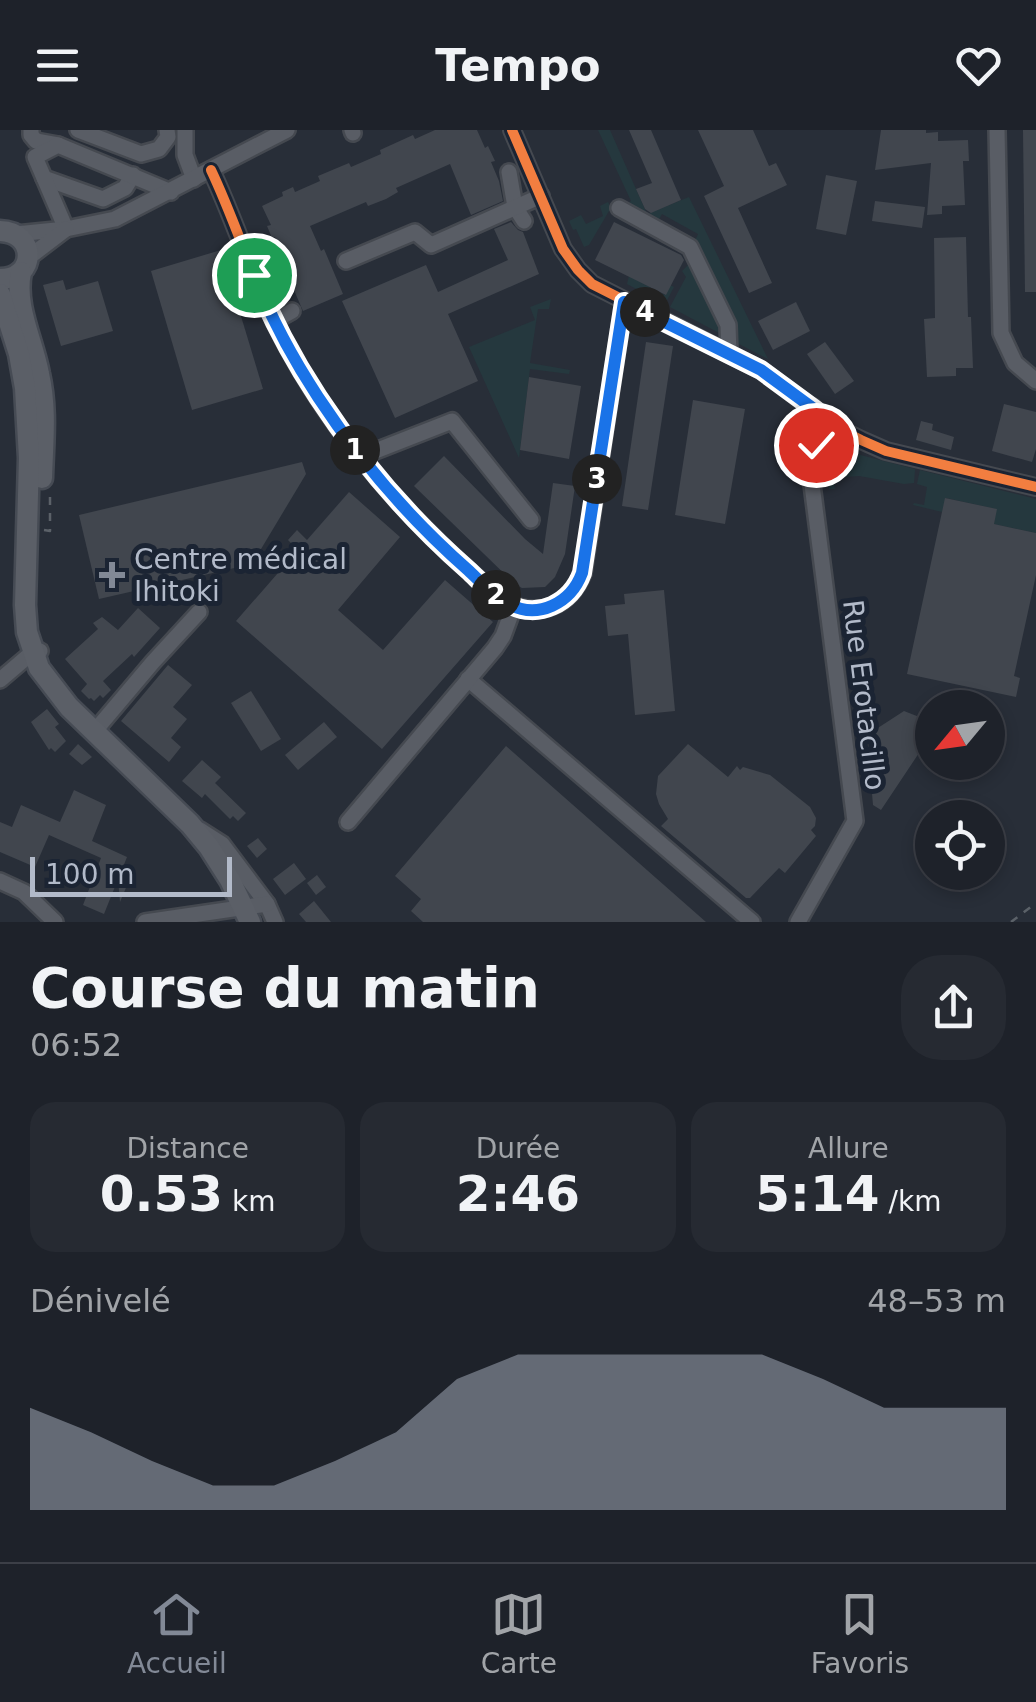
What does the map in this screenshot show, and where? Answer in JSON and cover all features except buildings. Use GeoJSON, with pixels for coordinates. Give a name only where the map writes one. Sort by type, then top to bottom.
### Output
{"type":"FeatureCollection","features":[{"type":"Feature","properties":{"kind":"main road"},"geometry":{"type":"LineString","coordinates":[[8,232],[26,247],[19,282],[40,376],[45,420],[37,652]]}},
{"type":"Feature","properties":{"kind":"main road"},"geometry":{"type":"LineString","coordinates":[[0,279],[8,279],[24,265]]}},
{"type":"Feature","properties":{"kind":"main road"},"geometry":{"type":"LineString","coordinates":[[0,294],[25,388],[29,458],[25,605],[28,632],[52,688],[190,824],[230,880],[247,915]]}},
{"type":"Feature","properties":{"kind":"street"},"geometry":{"type":"LineString","coordinates":[[24,130],[66,229]]}},
{"type":"Feature","properties":{"kind":"street"},"geometry":{"type":"LineString","coordinates":[[32,130],[36,141],[58,145],[170,192]]}},
{"type":"Feature","properties":{"kind":"street"},"geometry":{"type":"LineString","coordinates":[[78,130],[130,148],[165,136]]}},
{"type":"Feature","properties":{"kind":"street"},"geometry":{"type":"LineString","coordinates":[[185,130],[185,154],[194,179]]}},
{"type":"Feature","properties":{"kind":"street"},"geometry":{"type":"LineString","coordinates":[[8,232],[66,229],[115,220],[287,130]]}},
{"type":"Feature","properties":{"kind":"street"},"geometry":{"type":"LineString","coordinates":[[512,130],[563,249],[592,284],[761,370],[844,431],[886,450],[1036,488]]}},
{"type":"Feature","properties":{"kind":"street"},"geometry":{"type":"LineString","coordinates":[[997,130],[1001,333],[1014,363],[1036,381]]}},
{"type":"Feature","properties":{"kind":"street"},"geometry":{"type":"LineString","coordinates":[[36,157],[58,145]]}},
{"type":"Feature","properties":{"kind":"street"},"geometry":{"type":"LineString","coordinates":[[211,170],[274,321],[360,457],[424,530],[489,589],[514,606],[532,610],[554,606],[579,583],[624,302]]}},
{"type":"Feature","properties":{"kind":"street"},"geometry":{"type":"LineString","coordinates":[[509,172],[520,214]]}},
{"type":"Feature","properties":{"kind":"street"},"geometry":{"type":"LineString","coordinates":[[44,178],[103,199],[125,188],[133,175]]}},
{"type":"Feature","properties":{"kind":"street"},"geometry":{"type":"LineString","coordinates":[[346,261],[415,232],[431,245],[520,214],[541,196]]}},
{"type":"Feature","properties":{"kind":"street"},"geometry":{"type":"LineString","coordinates":[[619,208],[690,247],[728,325],[729,354]]}},
{"type":"Feature","properties":{"kind":"street"},"geometry":{"type":"LineString","coordinates":[[24,265],[66,229]]}},
{"type":"Feature","properties":{"kind":"street"},"geometry":{"type":"LineString","coordinates":[[274,321],[292,311]]}},
{"type":"Feature","properties":{"kind":"street","name":"Rue Erotacillo"},"geometry":{"type":"LineString","coordinates":[[798,922],[855,821],[805,438],[812,407]]}},
{"type":"Feature","properties":{"kind":"street"},"geometry":{"type":"LineString","coordinates":[[360,457],[452,421],[531,520]]}},
{"type":"Feature","properties":{"kind":"street"},"geometry":{"type":"LineString","coordinates":[[809,461],[816,445],[844,431]]}},
{"type":"Feature","properties":{"kind":"street"},"geometry":{"type":"LineString","coordinates":[[348,822],[503,636],[514,606]]}},
{"type":"Feature","properties":{"kind":"street"},"geometry":{"type":"LineString","coordinates":[[94,732],[200,612]]}},
{"type":"Feature","properties":{"kind":"street"},"geometry":{"type":"LineString","coordinates":[[0,680],[37,652]]}},
{"type":"Feature","properties":{"kind":"street"},"geometry":{"type":"LineString","coordinates":[[468,680],[752,922]]}},
{"type":"Feature","properties":{"kind":"street"},"geometry":{"type":"LineString","coordinates":[[190,824],[222,844],[275,922]]}},
{"type":"Feature","properties":{"kind":"street"},"geometry":{"type":"LineString","coordinates":[[0,882],[24,892],[54,922]]}},
{"type":"Feature","properties":{"kind":"street"},"geometry":{"type":"LineString","coordinates":[[145,922],[247,915],[266,904]]}},
{"type":"Feature","properties":{"kind":"path"},"geometry":{"type":"LineString","coordinates":[[1011,922],[1036,903]]}},
{"type":"Feature","properties":{"kind":"shaded area"},"geometry":{"type":"Polygon","coordinates":[[[598,130],[610,130],[647,214],[689,197],[768,359],[735,342],[694,243],[698,234],[662,214],[657,223],[623,206],[631,201],[598,130]]]}},
{"type":"Feature","properties":{"kind":"shaded area"},"geometry":{"type":"Polygon","coordinates":[[[608,202],[613,212],[609,211],[584,247],[569,221],[581,215],[586,224],[603,216],[600,206],[608,202]]]}},
{"type":"Feature","properties":{"kind":"shaded area"},"geometry":{"type":"Polygon","coordinates":[[[691,262],[726,330],[723,335],[670,307],[686,277],[682,271],[691,262]]]}},
{"type":"Feature","properties":{"kind":"shaded area"},"geometry":{"type":"Polygon","coordinates":[[[629,276],[665,295],[670,285],[674,287],[665,304],[627,284],[629,276]]]}},
{"type":"Feature","properties":{"kind":"shaded area"},"geometry":{"type":"Polygon","coordinates":[[[551,299],[549,309],[538,309],[530,363],[570,370],[569,374],[530,369],[519,458],[469,347],[535,320],[530,307],[551,299]]]}},
{"type":"Feature","properties":{"kind":"shaded area"},"geometry":{"type":"Polygon","coordinates":[[[837,449],[915,469],[914,483],[859,476],[833,478],[835,489],[829,489],[825,459],[837,449]]]}},
{"type":"Feature","properties":{"kind":"shaded area"},"geometry":{"type":"Polygon","coordinates":[[[920,470],[1036,499],[1036,533],[994,524],[996,509],[946,498],[942,512],[913,505],[924,505],[927,487],[917,484],[920,470]]]}},
{"type":"Feature","properties":{"kind":"cycle path"},"geometry":{"type":"LineString","coordinates":[[512,130],[563,249],[592,284],[761,370],[861,440],[886,451],[1036,487]]}},
{"type":"Feature","properties":{"kind":"cycle path"},"geometry":{"type":"LineString","coordinates":[[211,170],[288,349],[340,430],[369,468],[435,539],[507,603],[519,607],[541,609],[561,602],[583,573],[624,302]]}},
{"type":"Feature","properties":{"kind":"place","name":"Centre médical Ihitoki"},"geometry":{"type":"Point","coordinates":[112,575]}},
{"type":"Feature","properties":{"kind":"route"},"geometry":{"type":"LineString","coordinates":[[254,275],[292,354],[360,457],[424,530],[506,603],[522,609],[554,606],[579,583],[624,302],[761,370],[844,431],[816,445]]}}]}
